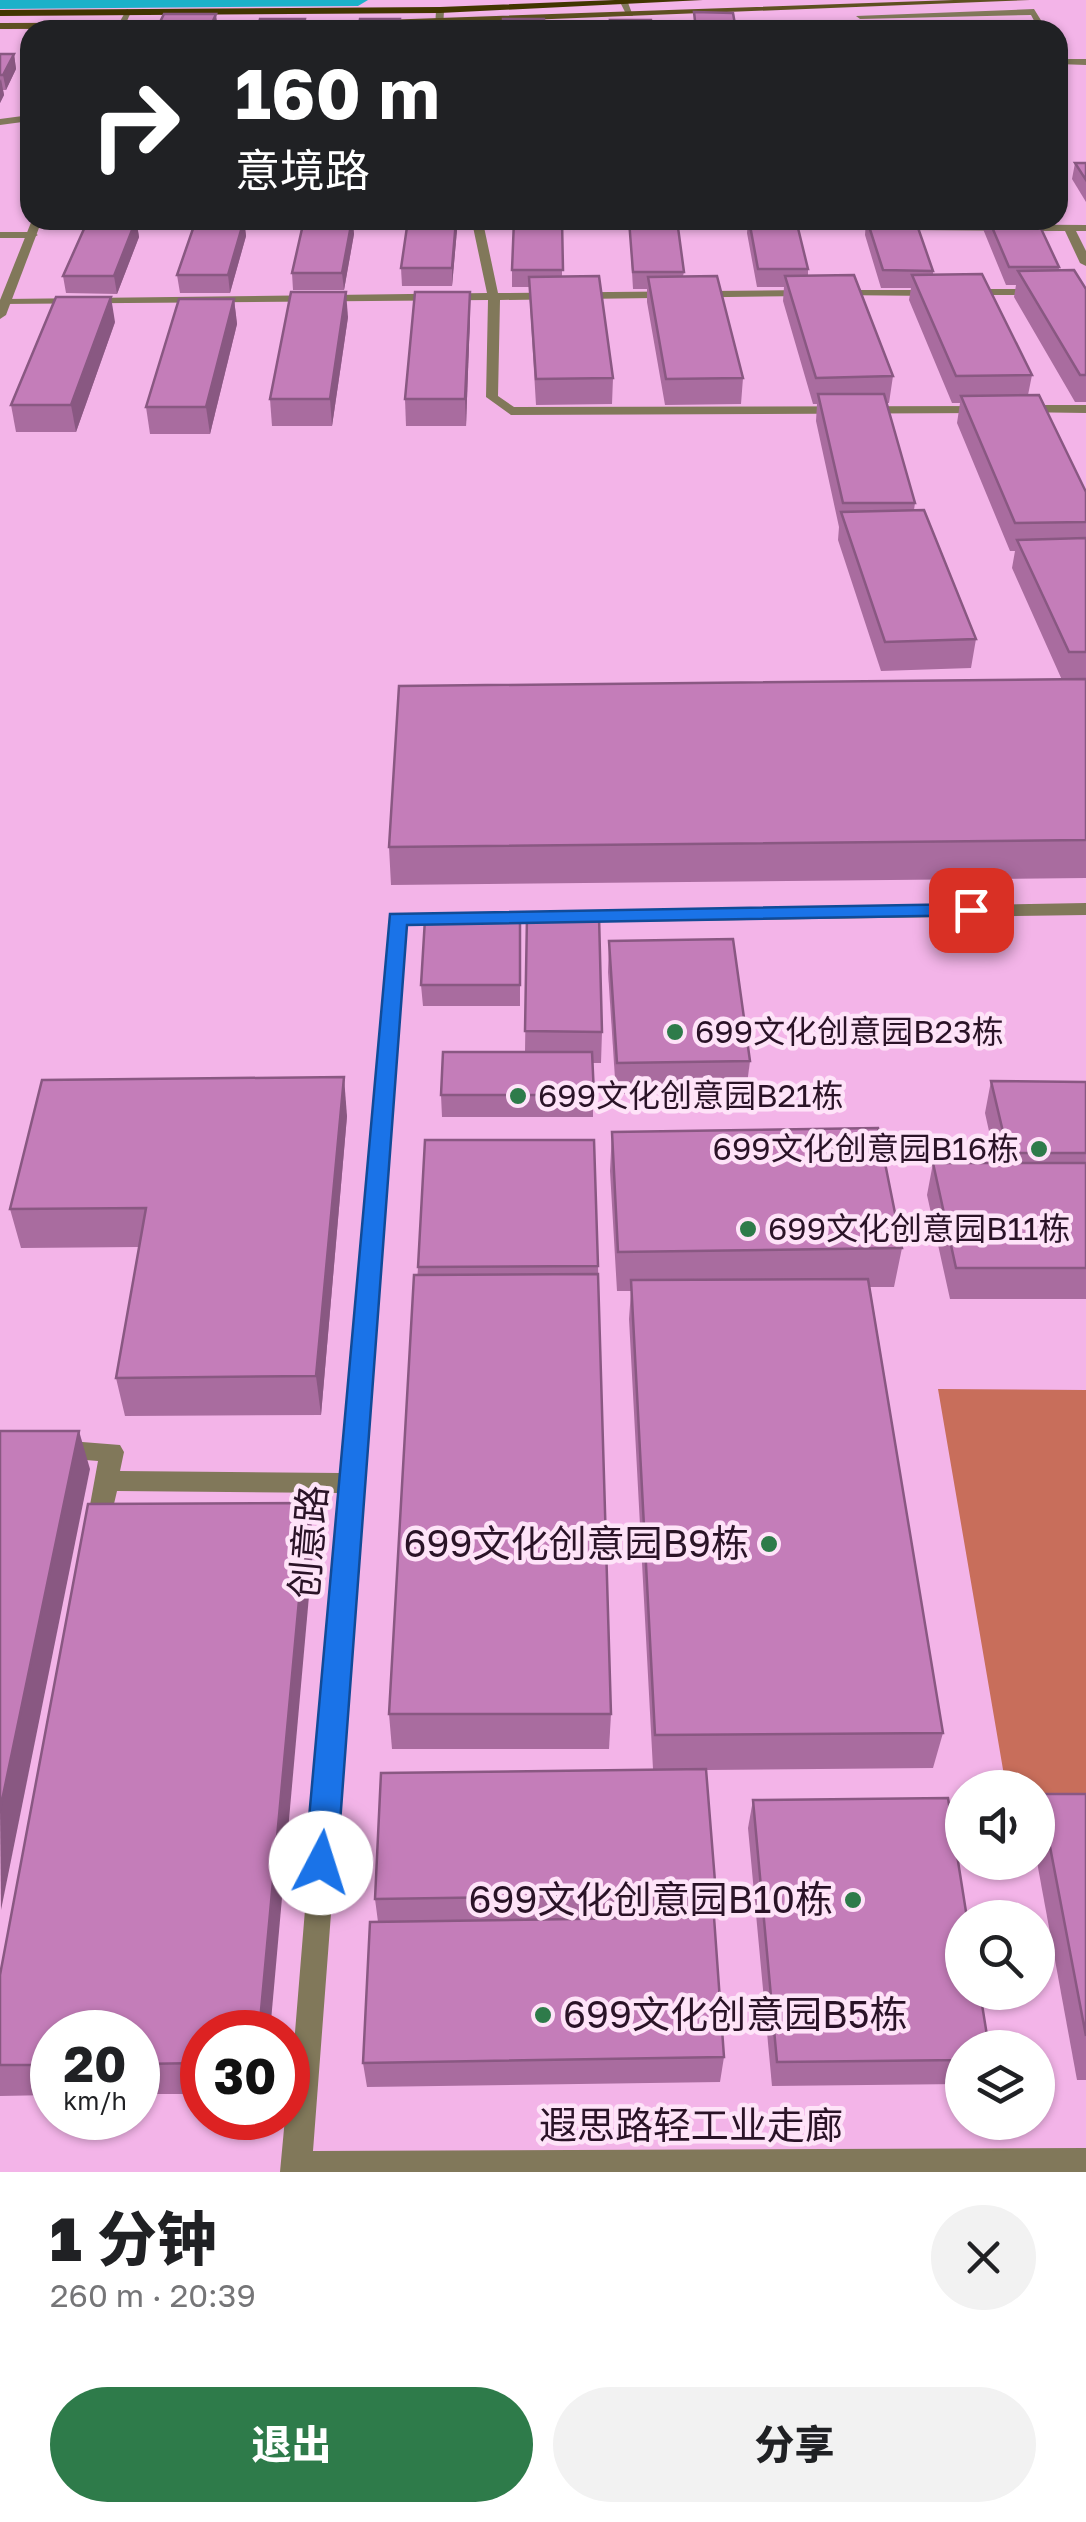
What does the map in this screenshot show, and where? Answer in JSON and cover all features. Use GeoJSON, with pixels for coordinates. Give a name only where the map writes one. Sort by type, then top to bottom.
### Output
{"type":"FeatureCollection","features":[{"type":"Feature","properties":{"kind":"main road"},"geometry":{"type":"LineString","coordinates":[[0,12],[440,20],[698,0]]}},
{"type":"Feature","properties":{"kind":"main road"},"geometry":{"type":"LineString","coordinates":[[626,5],[858,7],[1026,0]]}},
{"type":"Feature","properties":{"kind":"street"},"geometry":{"type":"LineString","coordinates":[[858,7],[1034,12],[1038,20]]}},
{"type":"Feature","properties":{"kind":"street"},"geometry":{"type":"LineString","coordinates":[[124,20],[127,12]]}},
{"type":"Feature","properties":{"kind":"street"},"geometry":{"type":"LineString","coordinates":[[1086,228],[1069,228],[1086,263]]}},
{"type":"Feature","properties":{"kind":"street"},"geometry":{"type":"LineString","coordinates":[[34,230],[2,309],[494,300],[548,294],[1086,292]]}},
{"type":"Feature","properties":{"kind":"street"},"geometry":{"type":"LineString","coordinates":[[479,230],[494,300],[492,397],[511,411],[1086,409]]}},
{"type":"Feature","properties":{"kind":"street"},"geometry":{"type":"LineString","coordinates":[[0,235],[32,235]]}},
{"type":"Feature","properties":{"kind":"street","name":"创意路"},"geometry":{"type":"LineString","coordinates":[[296,2170],[397,918],[1086,909]]}},
{"type":"Feature","properties":{"kind":"street"},"geometry":{"type":"LineString","coordinates":[[38,1449],[112,1452],[92,1558]]}},
{"type":"Feature","properties":{"kind":"street"},"geometry":{"type":"LineString","coordinates":[[107,1481],[351,1483]]}},
{"type":"Feature","properties":{"kind":"street","name":"遐思路轻工业走廊"},"geometry":{"type":"LineString","coordinates":[[296,2170],[1086,2164]]}},
{"type":"Feature","properties":{"kind":"shaded area"},"geometry":{"type":"Polygon","coordinates":[[[938,1389],[1086,1390],[1086,1795],[1055,1794],[1055,1770],[1003,1770],[938,1389]]]}},
{"type":"Feature","properties":{"kind":"building"},"geometry":{"type":"Polygon","coordinates":[[[694,12],[733,13],[734,20],[695,20],[694,12]]]}},
{"type":"Feature","properties":{"kind":"building"},"geometry":{"type":"Polygon","coordinates":[[[164,14],[216,14],[213,20],[161,20],[164,14]]]}},
{"type":"Feature","properties":{"kind":"building"},"geometry":{"type":"Polygon","coordinates":[[[0,54],[14,54],[3,75],[0,75],[0,54]]]}},
{"type":"Feature","properties":{"kind":"building"},"geometry":{"type":"Polygon","coordinates":[[[1075,163],[1086,163],[1086,180],[1075,163]]]}},
{"type":"Feature","properties":{"kind":"building"},"geometry":{"type":"Polygon","coordinates":[[[84,230],[132,230],[114,276],[63,276],[84,230]]]}},
{"type":"Feature","properties":{"kind":"building"},"geometry":{"type":"Polygon","coordinates":[[[193,230],[241,230],[228,275],[177,275],[193,230]]]}},
{"type":"Feature","properties":{"kind":"building"},"geometry":{"type":"Polygon","coordinates":[[[302,230],[350,230],[342,273],[292,273],[302,230]]]}},
{"type":"Feature","properties":{"kind":"building"},"geometry":{"type":"Polygon","coordinates":[[[407,230],[455,230],[452,268],[401,268],[407,230]]]}},
{"type":"Feature","properties":{"kind":"building"},"geometry":{"type":"Polygon","coordinates":[[[514,230],[562,230],[563,270],[512,270],[514,230]]]}},
{"type":"Feature","properties":{"kind":"building"},"geometry":{"type":"Polygon","coordinates":[[[630,230],[678,230],[684,272],[633,272],[630,230]]]}},
{"type":"Feature","properties":{"kind":"building"},"geometry":{"type":"Polygon","coordinates":[[[751,230],[798,230],[808,269],[758,269],[751,230]]]}},
{"type":"Feature","properties":{"kind":"building"},"geometry":{"type":"Polygon","coordinates":[[[870,230],[919,230],[933,271],[883,270],[870,230]]]}},
{"type":"Feature","properties":{"kind":"building"},"geometry":{"type":"Polygon","coordinates":[[[993,230],[1042,230],[1059,267],[1009,267],[993,230]]]}},
{"type":"Feature","properties":{"kind":"building"},"geometry":{"type":"Polygon","coordinates":[[[1074,270],[1086,289],[1086,375],[1080,375],[1018,271],[1074,270]]]}},
{"type":"Feature","properties":{"kind":"building"},"geometry":{"type":"Polygon","coordinates":[[[982,274],[1032,375],[956,376],[912,275],[982,274]]]}},
{"type":"Feature","properties":{"kind":"building"},"geometry":{"type":"Polygon","coordinates":[[[854,275],[893,376],[816,378],[785,276],[854,275]]]}},
{"type":"Feature","properties":{"kind":"building"},"geometry":{"type":"Polygon","coordinates":[[[599,276],[613,378],[536,379],[529,277],[599,276]]]}},
{"type":"Feature","properties":{"kind":"building"},"geometry":{"type":"Polygon","coordinates":[[[717,276],[743,378],[666,379],[648,277],[717,276]]]}},
{"type":"Feature","properties":{"kind":"building"},"geometry":{"type":"Polygon","coordinates":[[[291,292],[346,292],[330,399],[270,399],[291,292]]]}},
{"type":"Feature","properties":{"kind":"building"},"geometry":{"type":"Polygon","coordinates":[[[415,292],[470,292],[465,399],[405,399],[415,292]]]}},
{"type":"Feature","properties":{"kind":"building"},"geometry":{"type":"Polygon","coordinates":[[[56,297],[111,297],[71,405],[11,405],[56,297]]]}},
{"type":"Feature","properties":{"kind":"building"},"geometry":{"type":"Polygon","coordinates":[[[179,299],[234,299],[206,407],[146,407],[179,299]]]}},
{"type":"Feature","properties":{"kind":"building"},"geometry":{"type":"Polygon","coordinates":[[[818,394],[884,394],[915,503],[843,503],[818,394]]]}},
{"type":"Feature","properties":{"kind":"building"},"geometry":{"type":"Polygon","coordinates":[[[1039,395],[1086,492],[1086,522],[1015,523],[961,396],[1039,395]]]}},
{"type":"Feature","properties":{"kind":"building"},"geometry":{"type":"Polygon","coordinates":[[[924,510],[976,639],[885,642],[841,512],[924,510]]]}},
{"type":"Feature","properties":{"kind":"building"},"geometry":{"type":"Polygon","coordinates":[[[1086,538],[1086,652],[1069,652],[1017,540],[1086,538]]]}},
{"type":"Feature","properties":{"kind":"building"},"geometry":{"type":"Polygon","coordinates":[[[1086,679],[1086,840],[389,847],[399,686],[1086,679]]]}},
{"type":"Feature","properties":{"kind":"building"},"geometry":{"type":"Polygon","coordinates":[[[527,916],[599,916],[602,1032],[525,1031],[527,916]]]}},
{"type":"Feature","properties":{"kind":"building"},"geometry":{"type":"Polygon","coordinates":[[[425,919],[520,919],[520,985],[421,985],[425,919]]]}},
{"type":"Feature","properties":{"kind":"building","name":"699文化创意园B23栋"},"geometry":{"type":"Polygon","coordinates":[[[733,939],[750,1061],[617,1063],[609,941],[733,939]]]}},
{"type":"Feature","properties":{"kind":"building"},"geometry":{"type":"Polygon","coordinates":[[[443,1052],[592,1052],[594,1095],[441,1095],[443,1052]]]}},
{"type":"Feature","properties":{"kind":"building"},"geometry":{"type":"Polygon","coordinates":[[[344,1077],[316,1376],[116,1378],[146,1208],[10,1209],[42,1080],[344,1077]]]}},
{"type":"Feature","properties":{"kind":"building"},"geometry":{"type":"Polygon","coordinates":[[[991,1081],[1086,1082],[1086,1153],[1008,1153],[991,1081]]]}},
{"type":"Feature","properties":{"kind":"building","name":"699文化创意园B11栋"},"geometry":{"type":"Polygon","coordinates":[[[878,1128],[902,1248],[618,1252],[612,1132],[878,1128]]]}},
{"type":"Feature","properties":{"kind":"building"},"geometry":{"type":"Polygon","coordinates":[[[425,1140],[594,1140],[598,1266],[418,1267],[425,1140]]]}},
{"type":"Feature","properties":{"kind":"building"},"geometry":{"type":"Polygon","coordinates":[[[933,1163],[1086,1163],[1086,1268],[956,1268],[933,1163]]]}},
{"type":"Feature","properties":{"kind":"building"},"geometry":{"type":"Polygon","coordinates":[[[598,1274],[611,1714],[389,1714],[414,1275],[598,1274]]]}},
{"type":"Feature","properties":{"kind":"building","name":"699文化创意园B9栋"},"geometry":{"type":"Polygon","coordinates":[[[868,1279],[943,1733],[655,1735],[631,1280],[868,1279]]]}},
{"type":"Feature","properties":{"kind":"building"},"geometry":{"type":"Polygon","coordinates":[[[0,1431],[79,1431],[0,1810],[0,1431]]]}},
{"type":"Feature","properties":{"kind":"building"},"geometry":{"type":"Polygon","coordinates":[[[308,1503],[261,2010],[180,2010],[180,2063],[160,2064],[160,2010],[30,2010],[30,2065],[0,2065],[0,1975],[88,1504],[308,1503]]]}},
{"type":"Feature","properties":{"kind":"building"},"geometry":{"type":"Polygon","coordinates":[[[706,1769],[716,1894],[375,1899],[381,1773],[706,1769]]]}},
{"type":"Feature","properties":{"kind":"building"},"geometry":{"type":"Polygon","coordinates":[[[1055,1794],[1086,1794],[1086,2036],[1055,1873],[1055,1794]]]}},
{"type":"Feature","properties":{"kind":"building","name":"699文化创意园B10栋"},"geometry":{"type":"Polygon","coordinates":[[[945,1798],[945,1880],[961,1880],[964,1900],[945,1900],[945,2010],[983,2010],[986,2030],[945,2030],[945,2060],[777,2062],[753,1800],[945,1798]]]}},
{"type":"Feature","properties":{"kind":"building","name":"699文化创意园B5栋"},"geometry":{"type":"Polygon","coordinates":[[[714,1917],[724,2057],[363,2063],[370,1922],[714,1917]]]}},
{"type":"Feature","properties":{"kind":"waterway"},"geometry":{"type":"LineString","coordinates":[[0,3],[358,0]]}},
{"type":"Feature","properties":{"kind":"place","name":"699文化创意园B23栋"},"geometry":{"type":"Point","coordinates":[675,1032]}},
{"type":"Feature","properties":{"kind":"place","name":"699文化创意园B21栋"},"geometry":{"type":"Point","coordinates":[518,1096]}},
{"type":"Feature","properties":{"kind":"place","name":"699文化创意园B16栋"},"geometry":{"type":"Point","coordinates":[1039,1149]}},
{"type":"Feature","properties":{"kind":"place","name":"699文化创意园B11栋"},"geometry":{"type":"Point","coordinates":[748,1229]}},
{"type":"Feature","properties":{"kind":"place","name":"699文化创意园B9栋"},"geometry":{"type":"Point","coordinates":[769,1544]}},
{"type":"Feature","properties":{"kind":"place","name":"699文化创意园B10栋"},"geometry":{"type":"Point","coordinates":[853,1900]}},
{"type":"Feature","properties":{"kind":"place","name":"699文化创意园B5栋"},"geometry":{"type":"Point","coordinates":[543,2015]}},
{"type":"Feature","properties":{"kind":"route"},"geometry":{"type":"LineString","coordinates":[[321,1863],[397,918],[971,910]]}}]}
